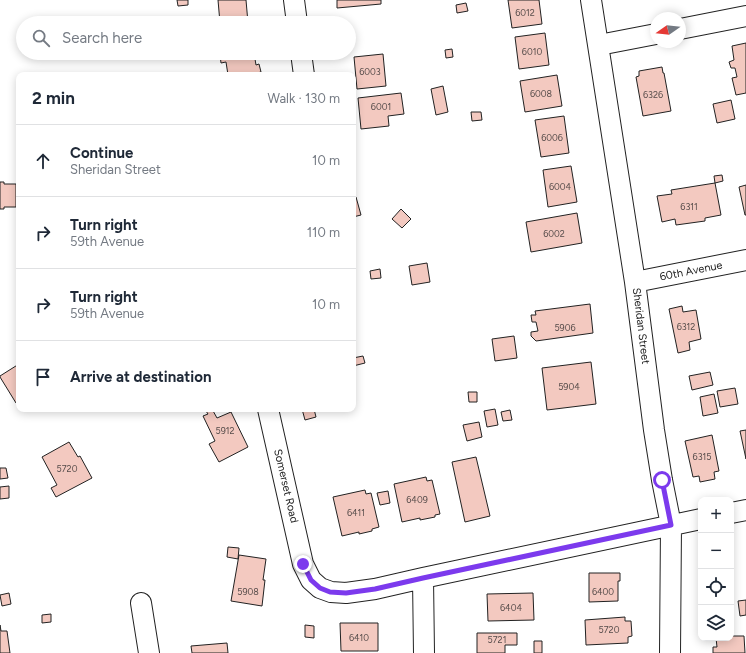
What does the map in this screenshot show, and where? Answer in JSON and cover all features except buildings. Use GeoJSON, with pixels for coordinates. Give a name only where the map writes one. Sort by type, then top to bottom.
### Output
{"type":"FeatureCollection","features":[{"type":"Feature","properties":{"kind":"street"},"geometry":{"type":"LineString","coordinates":[[294,0],[296,16]]}},
{"type":"Feature","properties":{"kind":"street","name":"Sheridan Street"},"geometry":{"type":"LineString","coordinates":[[591,0],[635,282],[654,430],[671,525],[670,653]]}},
{"type":"Feature","properties":{"kind":"street"},"geometry":{"type":"LineString","coordinates":[[686,28],[746,16]]}},
{"type":"Feature","properties":{"kind":"street"},"geometry":{"type":"LineString","coordinates":[[599,45],[650,35]]}},
{"type":"Feature","properties":{"kind":"street"},"geometry":{"type":"LineString","coordinates":[[302,60],[304,72]]}},
{"type":"Feature","properties":{"kind":"street","name":"60th Avenue"},"geometry":{"type":"LineString","coordinates":[[635,282],[746,260]]}},
{"type":"Feature","properties":{"kind":"street","name":"Somerset Road"},"geometry":{"type":"LineString","coordinates":[[269,412],[303,564],[311,580],[320,588],[330,592],[346,593],[375,589],[698,520]]}},
{"type":"Feature","properties":{"kind":"street"},"geometry":{"type":"LineString","coordinates":[[734,512],[746,510]]}},
{"type":"Feature","properties":{"kind":"street"},"geometry":{"type":"LineString","coordinates":[[423,578],[424,653]]}},
{"type":"Feature","properties":{"kind":"street"},"geometry":{"type":"LineString","coordinates":[[141,603],[149,653]]}},
{"type":"Feature","properties":{"kind":"route"},"geometry":{"type":"LineString","coordinates":[[303,564],[311,580],[320,588],[330,592],[346,593],[375,589],[671,525],[662,480]]}}]}
